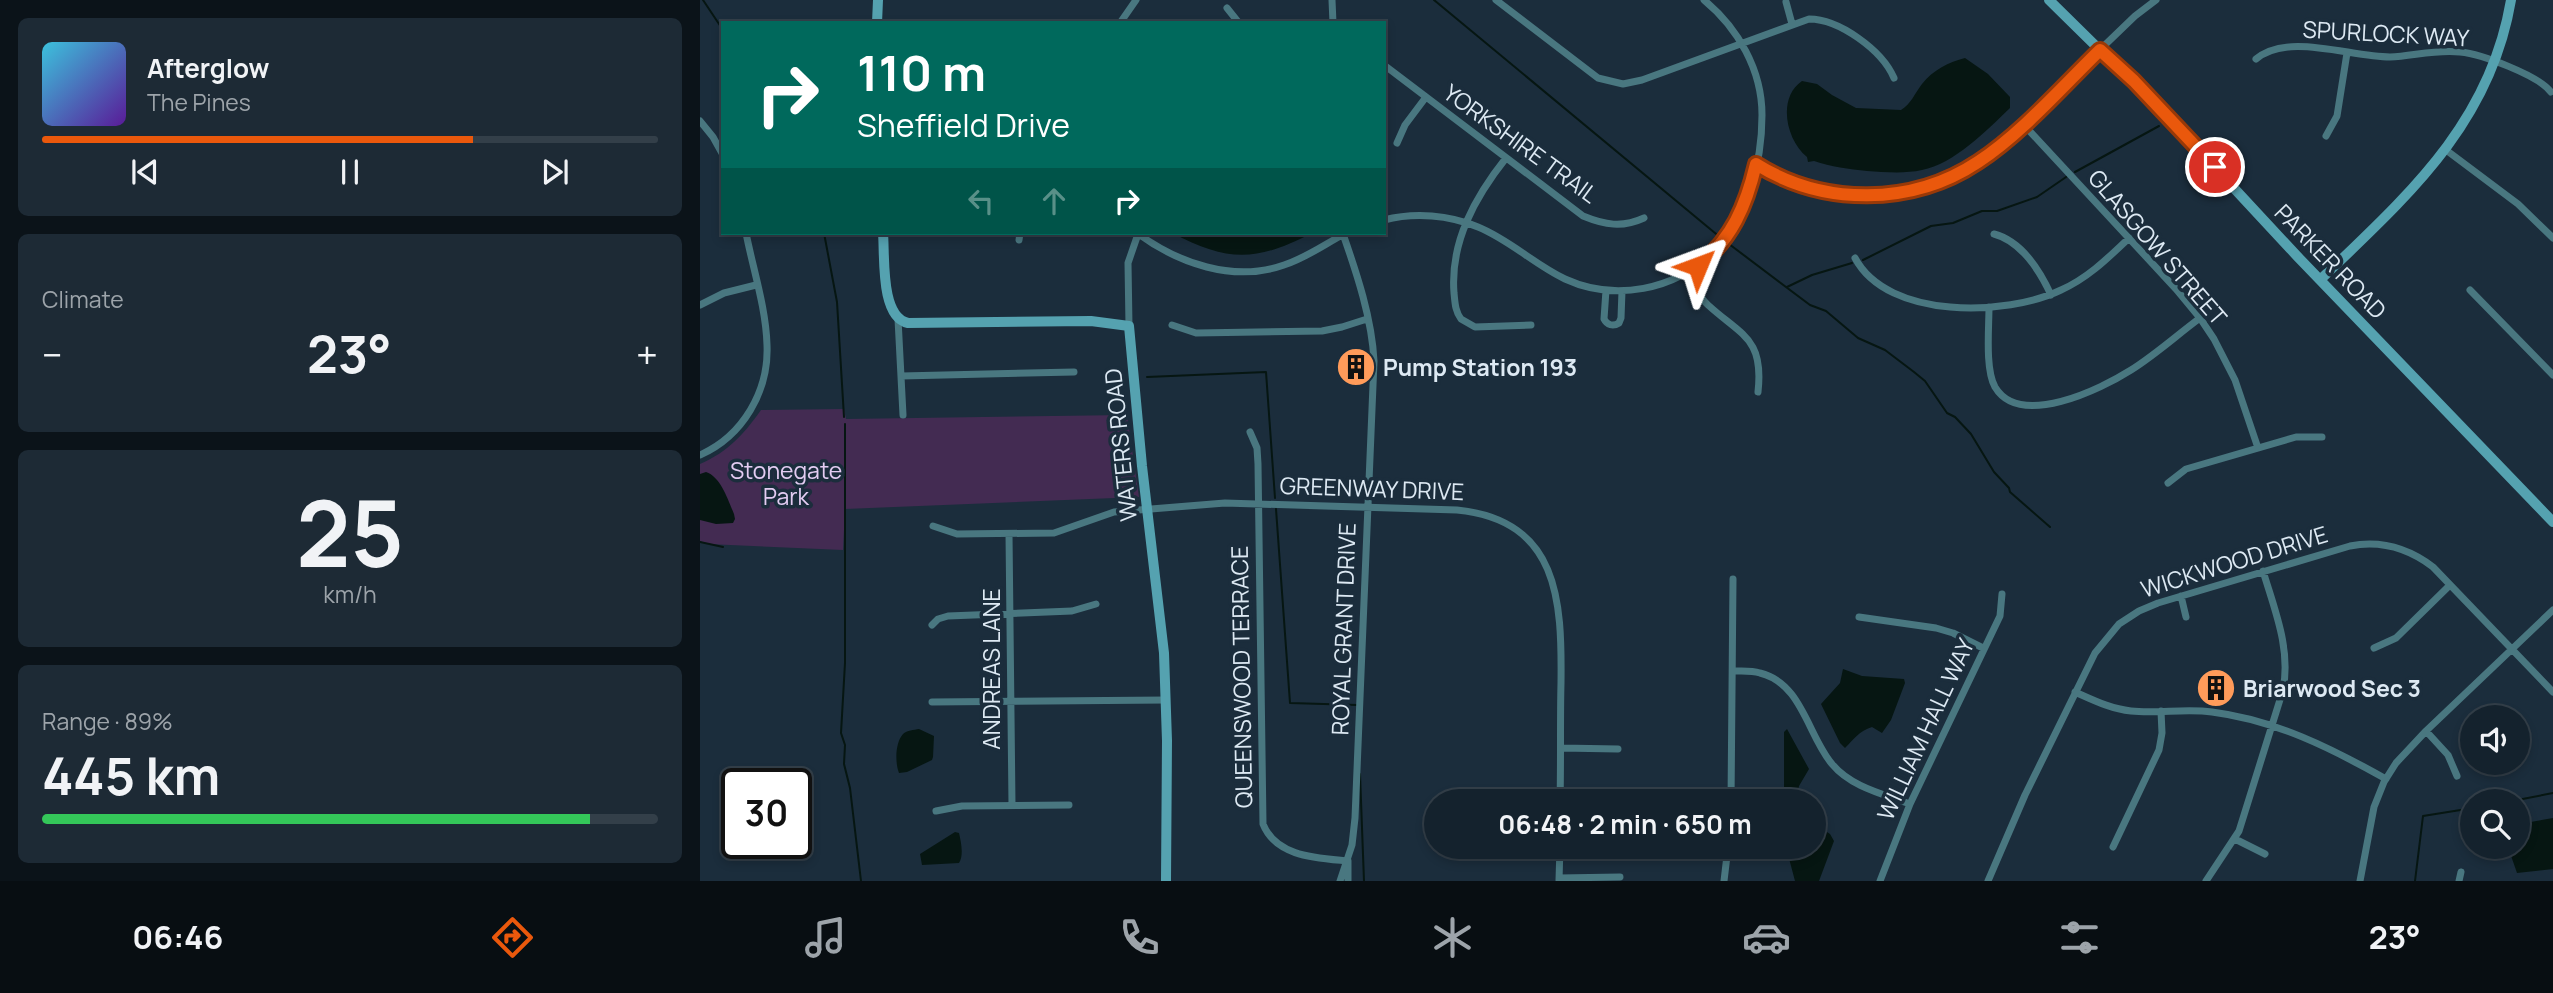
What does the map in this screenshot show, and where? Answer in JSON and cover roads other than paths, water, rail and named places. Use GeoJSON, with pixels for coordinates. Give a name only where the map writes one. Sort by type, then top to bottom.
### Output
{"type":"FeatureCollection","features":[{"type":"Feature","properties":{"kind":"street"},"geometry":{"type":"LineString","coordinates":[[877,21],[878,0]]}},
{"type":"Feature","properties":{"kind":"street"},"geometry":{"type":"LineString","coordinates":[[1121,21],[1136,0]]}},
{"type":"Feature","properties":{"kind":"street"},"geometry":{"type":"LineString","coordinates":[[1332,0],[1333,21]]}},
{"type":"Feature","properties":{"kind":"street"},"geometry":{"type":"LineString","coordinates":[[1496,0],[1594,75],[1613,83],[1642,80],[1809,19],[1836,24],[1879,56],[1894,78]]}},
{"type":"Feature","properties":{"kind":"street"},"geometry":{"type":"LineString","coordinates":[[1386,220],[1419,216],[1468,224],[1493,234],[1564,278],[1606,290],[1665,283],[1686,273],[1716,250],[1734,227],[1748,196],[1762,134],[1761,101],[1756,75],[1729,25],[1704,0]]}},
{"type":"Feature","properties":{"kind":"street","name":"PARKER ROAD"},"geometry":{"type":"LineString","coordinates":[[2049,0],[2167,116],[2320,280],[2553,522]]}},
{"type":"Feature","properties":{"kind":"street"},"geometry":{"type":"LineString","coordinates":[[1756,164],[1790,182],[1821,191],[1859,195],[1891,194],[1920,188],[1956,174],[1989,154],[2135,16],[2156,0]]}},
{"type":"Feature","properties":{"kind":"street"},"geometry":{"type":"LineString","coordinates":[[2320,280],[2412,191],[2446,150],[2471,110],[2493,62],[2511,0]]}},
{"type":"Feature","properties":{"kind":"street"},"geometry":{"type":"LineString","coordinates":[[1786,2],[1792,24]]}},
{"type":"Feature","properties":{"kind":"street"},"geometry":{"type":"LineString","coordinates":[[1227,8],[1237,21]]}},
{"type":"Feature","properties":{"kind":"street","name":"SPURLOCK WAY"},"geometry":{"type":"LineString","coordinates":[[2256,59],[2270,50],[2289,47],[2401,56],[2449,51],[2468,53],[2537,79],[2551,92]]}},
{"type":"Feature","properties":{"kind":"street"},"geometry":{"type":"LineString","coordinates":[[2326,136],[2337,116],[2347,53]]}},
{"type":"Feature","properties":{"kind":"street","name":"YORKSHIRE TRAIL"},"geometry":{"type":"LineString","coordinates":[[1386,67],[1574,210],[1597,222],[1623,225],[1644,218]]}},
{"type":"Feature","properties":{"kind":"street"},"geometry":{"type":"LineString","coordinates":[[1397,143],[1405,125],[1426,97]]}},
{"type":"Feature","properties":{"kind":"street"},"geometry":{"type":"LineString","coordinates":[[700,121],[721,151]]}},
{"type":"Feature","properties":{"kind":"street","name":"GLASGOW STREET"},"geometry":{"type":"LineString","coordinates":[[2023,124],[2200,318],[2235,380],[2258,448]]}},
{"type":"Feature","properties":{"kind":"street"},"geometry":{"type":"LineString","coordinates":[[2446,150],[2518,204],[2553,237]]}},
{"type":"Feature","properties":{"kind":"street"},"geometry":{"type":"LineString","coordinates":[[1506,158],[1481,191],[1459,239],[1453,281],[1458,314],[1464,322],[1475,327],[1531,325]]}},
{"type":"Feature","properties":{"kind":"street"},"geometry":{"type":"LineString","coordinates":[[1994,234],[2012,242],[2032,263],[2051,295]]}},
{"type":"Feature","properties":{"kind":"street"},"geometry":{"type":"LineString","coordinates":[[700,455],[734,432],[748,415],[760,391],[766,367],[767,345],[746,235]]}},
{"type":"Feature","properties":{"kind":"street"},"geometry":{"type":"LineString","coordinates":[[883,235],[887,294],[898,319],[903,415]]}},
{"type":"Feature","properties":{"kind":"street"},"geometry":{"type":"LineString","coordinates":[[898,319],[908,323],[1091,321],[1129,326],[1128,263],[1137,235]]}},
{"type":"Feature","properties":{"kind":"street"},"geometry":{"type":"LineString","coordinates":[[1142,235],[1190,262],[1216,270],[1242,272],[1281,266],[1341,235]]}},
{"type":"Feature","properties":{"kind":"street","name":"ROYAL GRANT DRIVE"},"geometry":{"type":"LineString","coordinates":[[1346,235],[1372,341],[1374,361],[1355,818],[1348,861],[1348,881]]}},
{"type":"Feature","properties":{"kind":"street"},"geometry":{"type":"LineString","coordinates":[[1856,258],[1869,276],[1900,295],[1940,306],[1989,307],[2025,303],[2051,295],[2086,276],[2129,238]]}},
{"type":"Feature","properties":{"kind":"street"},"geometry":{"type":"LineString","coordinates":[[1686,273],[1703,300],[1750,342],[1757,356],[1760,372],[1758,392]]}},
{"type":"Feature","properties":{"kind":"street"},"geometry":{"type":"LineString","coordinates":[[700,306],[724,293],[756,285]]}},
{"type":"Feature","properties":{"kind":"street"},"geometry":{"type":"LineString","coordinates":[[2470,289],[2553,376]]}},
{"type":"Feature","properties":{"kind":"street"},"geometry":{"type":"LineString","coordinates":[[1606,290],[1604,318],[1608,324],[1614,325],[1622,318],[1622,290]]}},
{"type":"Feature","properties":{"kind":"street"},"geometry":{"type":"LineString","coordinates":[[1989,307],[1992,380],[2006,400],[2029,407],[2069,397],[2114,380],[2200,318]]}},
{"type":"Feature","properties":{"kind":"street"},"geometry":{"type":"LineString","coordinates":[[1172,325],[1196,333],[1322,331],[1367,319]]}},
{"type":"Feature","properties":{"kind":"street","name":"WATERS ROAD"},"geometry":{"type":"LineString","coordinates":[[1129,326],[1162,634],[1166,700],[1166,881]]}},
{"type":"Feature","properties":{"kind":"street"},"geometry":{"type":"LineString","coordinates":[[901,376],[1074,372]]}},
{"type":"Feature","properties":{"kind":"street","name":"QUEENSWOOD TERRACE"},"geometry":{"type":"LineString","coordinates":[[1250,432],[1257,448],[1259,503],[1263,824],[1270,838],[1287,851],[1348,861]]}},
{"type":"Feature","properties":{"kind":"street"},"geometry":{"type":"LineString","coordinates":[[2168,483],[2186,469],[2296,437],[2322,437]]}},
{"type":"Feature","properties":{"kind":"street","name":"GREENWAY DRIVE"},"geometry":{"type":"LineString","coordinates":[[933,526],[957,534],[1061,532],[1114,512],[1259,503],[1457,510],[1485,514],[1518,530],[1535,547],[1550,572],[1559,606],[1562,640],[1560,789]]}},
{"type":"Feature","properties":{"kind":"street","name":"ANDREAS LANE"},"geometry":{"type":"LineString","coordinates":[[1010,534],[1012,805]]}},
{"type":"Feature","properties":{"kind":"street","name":"WICKWOOD DRIVE"},"geometry":{"type":"LineString","coordinates":[[1989,881],[2020,806],[2095,653],[2119,624],[2139,611],[2181,596],[2350,546],[2394,546],[2419,557],[2450,585],[2553,692]]}},
{"type":"Feature","properties":{"kind":"street"},"geometry":{"type":"LineString","coordinates":[[2206,881],[2235,839],[2283,690],[2286,659],[2263,571]]}},
{"type":"Feature","properties":{"kind":"street"},"geometry":{"type":"LineString","coordinates":[[1731,789],[1732,579]]}},
{"type":"Feature","properties":{"kind":"street"},"geometry":{"type":"LineString","coordinates":[[2374,648],[2396,638],[2450,585]]}},
{"type":"Feature","properties":{"kind":"street","name":"WILLIAM HALL WAY"},"geometry":{"type":"LineString","coordinates":[[1880,881],[1910,804],[2000,616],[2002,594]]}},
{"type":"Feature","properties":{"kind":"street"},"geometry":{"type":"LineString","coordinates":[[2181,596],[2186,617]]}},
{"type":"Feature","properties":{"kind":"street"},"geometry":{"type":"LineString","coordinates":[[932,625],[938,619],[948,616],[1072,611],[1096,604]]}},
{"type":"Feature","properties":{"kind":"street"},"geometry":{"type":"LineString","coordinates":[[2360,881],[2374,807],[2386,779],[2406,751],[2553,610]]}},
{"type":"Feature","properties":{"kind":"street"},"geometry":{"type":"LineString","coordinates":[[1859,617],[1936,628],[1983,648]]}},
{"type":"Feature","properties":{"kind":"street"},"geometry":{"type":"LineString","coordinates":[[1733,671],[1759,672],[1779,681],[1795,699],[1833,766],[1862,786],[1910,804]]}},
{"type":"Feature","properties":{"kind":"street"},"geometry":{"type":"LineString","coordinates":[[2075,692],[2121,709],[2210,711],[2272,727],[2318,742],[2386,779]]}},
{"type":"Feature","properties":{"kind":"street"},"geometry":{"type":"LineString","coordinates":[[932,702],[1166,700]]}},
{"type":"Feature","properties":{"kind":"street"},"geometry":{"type":"LineString","coordinates":[[2113,847],[2159,750],[2162,733],[2161,711]]}},
{"type":"Feature","properties":{"kind":"street"},"geometry":{"type":"LineString","coordinates":[[2426,731],[2448,755],[2457,776]]}},
{"type":"Feature","properties":{"kind":"street"},"geometry":{"type":"LineString","coordinates":[[1561,748],[1618,749]]}},
{"type":"Feature","properties":{"kind":"street"},"geometry":{"type":"LineString","coordinates":[[936,811],[962,806],[1069,805]]}},
{"type":"Feature","properties":{"kind":"street"},"geometry":{"type":"LineString","coordinates":[[2235,839],[2265,854]]}},
{"type":"Feature","properties":{"kind":"street"},"geometry":{"type":"LineString","coordinates":[[1560,859],[1559,879],[1620,877]]}},
{"type":"Feature","properties":{"kind":"street"},"geometry":{"type":"LineString","coordinates":[[1726,881],[1727,859]]}},
{"type":"Feature","properties":{"kind":"street","name":"ROYAL GRANT DRIVE"},"geometry":{"type":"LineString","coordinates":[[1340,881],[1348,861]]}},
{"type":"Feature","properties":{"kind":"street"},"geometry":{"type":"LineString","coordinates":[[2459,881],[2461,872]]}},
{"type":"Feature","properties":{"kind":"waterway"},"geometry":{"type":"LineString","coordinates":[[703,0],[721,27]]}},
{"type":"Feature","properties":{"kind":"waterway"},"geometry":{"type":"LineString","coordinates":[[1434,0],[1721,238]]}},
{"type":"Feature","properties":{"kind":"waterway"},"geometry":{"type":"LineString","coordinates":[[2075,172],[2159,126]]}},
{"type":"Feature","properties":{"kind":"waterway"},"geometry":{"type":"LineString","coordinates":[[1863,260],[1931,226],[1953,223],[1982,211],[1997,211],[2037,197],[2069,175]]}},
{"type":"Feature","properties":{"kind":"waterway"},"geometry":{"type":"LineString","coordinates":[[824,235],[837,302],[844,417]]}},
{"type":"Feature","properties":{"kind":"waterway"},"geometry":{"type":"LineString","coordinates":[[1729,244],[1810,305],[1826,311],[1858,338],[1885,350],[1925,381],[1947,413],[1955,417],[1971,434],[1994,472],[2010,492],[2050,527]]}},
{"type":"Feature","properties":{"kind":"waterway"},"geometry":{"type":"LineString","coordinates":[[1787,287],[1812,275],[1852,263]]}},
{"type":"Feature","properties":{"kind":"waterway"},"geometry":{"type":"LineString","coordinates":[[1147,377],[1266,372],[1275,498]]}},
{"type":"Feature","properties":{"kind":"waterway"},"geometry":{"type":"LineString","coordinates":[[845,424],[845,663],[841,733],[845,745],[844,764],[850,788],[861,881]]}},
{"type":"Feature","properties":{"kind":"waterway"},"geometry":{"type":"LineString","coordinates":[[1276,509],[1290,703],[1357,705]]}},
{"type":"Feature","properties":{"kind":"waterway"},"geometry":{"type":"LineString","coordinates":[[700,542],[723,547]]}},
{"type":"Feature","properties":{"kind":"waterway"},"geometry":{"type":"LineString","coordinates":[[1360,774],[1364,881]]}},
{"type":"Feature","properties":{"kind":"waterway"},"geometry":{"type":"LineString","coordinates":[[2530,798],[2553,793]]}},
{"type":"Feature","properties":{"kind":"waterway"},"geometry":{"type":"LineString","coordinates":[[2415,881],[2423,816],[2460,810]]}},
{"type":"Feature","properties":{"kind":"place","name":"Pump Station 193"},"geometry":{"type":"Point","coordinates":[1356,367]}},
{"type":"Feature","properties":{"kind":"place","name":"Briarwood Sec 3"},"geometry":{"type":"Point","coordinates":[2216,688]}},
{"type":"Feature","properties":{"kind":"park label","name":"Stonegate Park"},"geometry":{"type":"Point","coordinates":[786,483]}}]}
